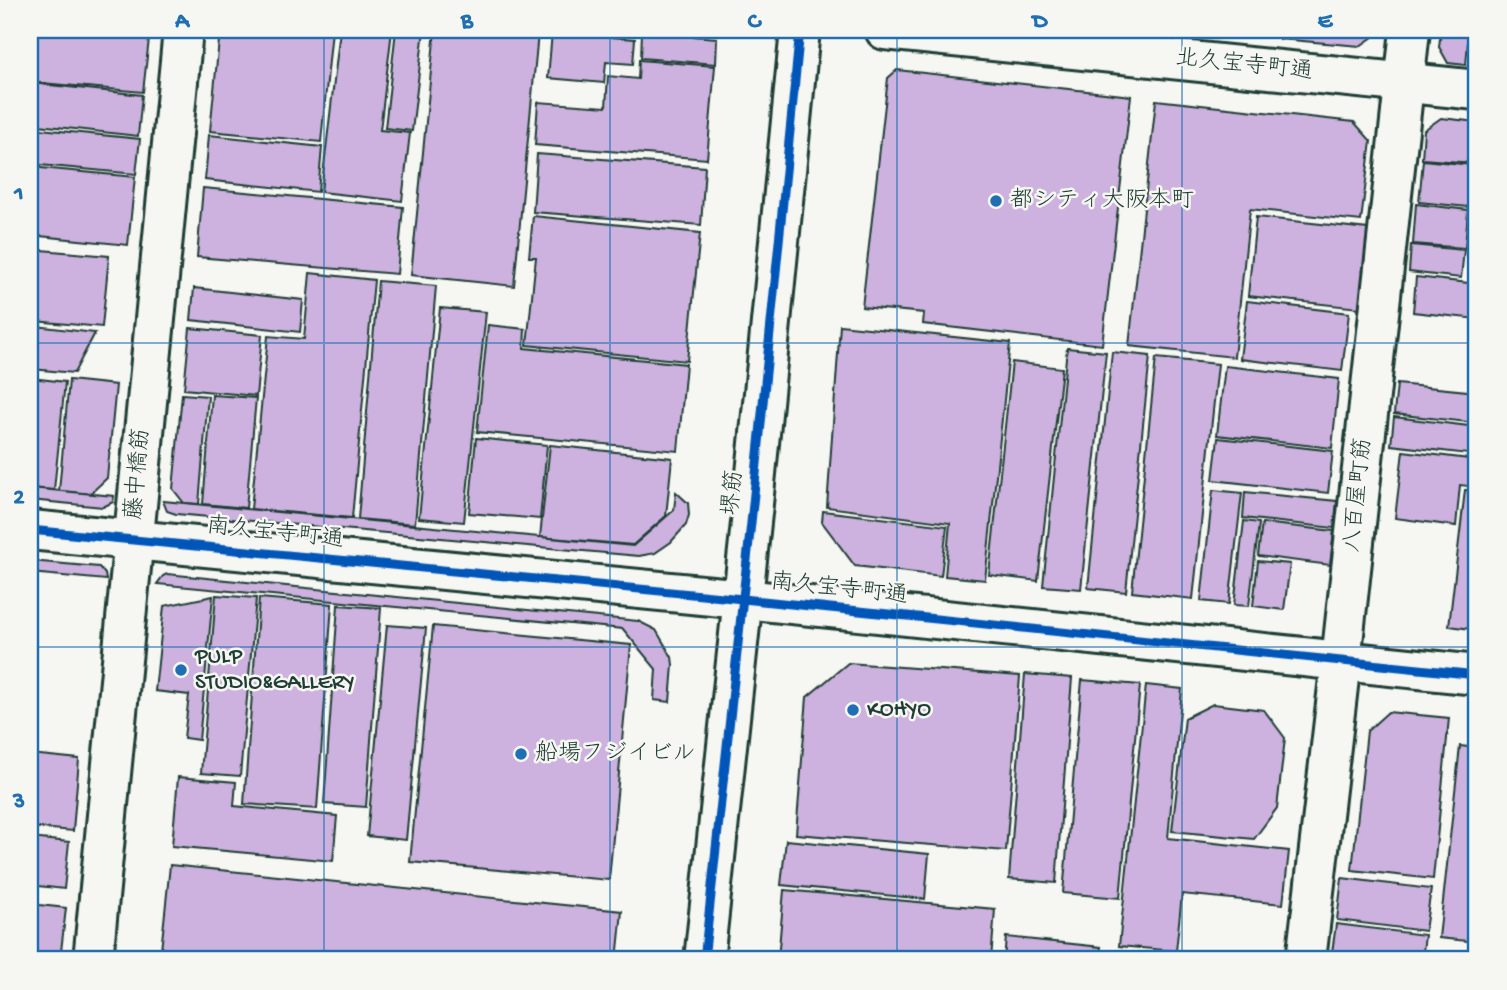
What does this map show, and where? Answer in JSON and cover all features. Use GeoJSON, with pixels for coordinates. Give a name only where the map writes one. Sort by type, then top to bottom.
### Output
{"type":"FeatureCollection","features":[{"type":"Feature","properties":{"kind":"street","name":"藤中橋筋"},"geometry":{"type":"LineString","coordinates":[[93,960],[183,30]]}},
{"type":"Feature","properties":{"kind":"street","name":"堺筋"},"geometry":{"type":"LineString","coordinates":[[704,960],[800,30]]}},
{"type":"Feature","properties":{"kind":"street","name":"北久宝寺町通"},"geometry":{"type":"LineString","coordinates":[[885,30],[1477,90]]}},
{"type":"Feature","properties":{"kind":"street","name":"八百屋町筋"},"geometry":{"type":"LineString","coordinates":[[1306,960],[1342,661],[1410,30]]}},
{"type":"Feature","properties":{"kind":"street","name":"南久宝寺町通"},"geometry":{"type":"LineString","coordinates":[[30,530],[743,599],[1477,675]]}},
{"type":"Feature","properties":{"kind":"building"},"geometry":{"type":"Polygon","coordinates":[[[35,30],[150,30],[143,92],[30,82],[35,30]]]}},
{"type":"Feature","properties":{"kind":"building"},"geometry":{"type":"Polygon","coordinates":[[[220,30],[332,30],[321,142],[210,131],[220,30]]]}},
{"type":"Feature","properties":{"kind":"building"},"geometry":{"type":"Polygon","coordinates":[[[340,30],[392,30],[380,130],[410,133],[402,201],[321,192],[340,30]]]}},
{"type":"Feature","properties":{"kind":"building"},"geometry":{"type":"Polygon","coordinates":[[[396,30],[424,30],[412,131],[385,128],[396,30]]]}},
{"type":"Feature","properties":{"kind":"building"},"geometry":{"type":"Polygon","coordinates":[[[435,30],[538,33],[514,286],[411,275],[435,30]]]}},
{"type":"Feature","properties":{"kind":"building"},"geometry":{"type":"Polygon","coordinates":[[[1281,30],[1383,30],[1360,46],[1280,39],[1281,30]]]}},
{"type":"Feature","properties":{"kind":"building"},"geometry":{"type":"Polygon","coordinates":[[[1441,30],[1469,30],[1466,65],[1448,63],[1439,47],[1441,30]]]}},
{"type":"Feature","properties":{"kind":"building"},"geometry":{"type":"Polygon","coordinates":[[[1473,30],[1477,30],[1477,64],[1469,63],[1473,30]]]}},
{"type":"Feature","properties":{"kind":"building"},"geometry":{"type":"Polygon","coordinates":[[[552,32],[635,39],[633,64],[606,62],[604,83],[548,78],[552,32]]]}},
{"type":"Feature","properties":{"kind":"building"},"geometry":{"type":"Polygon","coordinates":[[[642,32],[717,38],[716,64],[641,58],[642,32]]]}},
{"type":"Feature","properties":{"kind":"building"},"geometry":{"type":"Polygon","coordinates":[[[639,60],[715,66],[707,159],[535,145],[538,102],[606,107],[608,76],[638,79],[639,60]]]}},
{"type":"Feature","properties":{"kind":"building","name":"都シティ大阪本町"},"geometry":{"type":"Polygon","coordinates":[[[897,70],[1131,96],[1102,345],[923,324],[924,313],[862,307],[888,78],[897,70]]]}},
{"type":"Feature","properties":{"kind":"building"},"geometry":{"type":"Polygon","coordinates":[[[31,83],[142,95],[138,136],[30,124],[31,83]]]}},
{"type":"Feature","properties":{"kind":"building"},"geometry":{"type":"Polygon","coordinates":[[[1156,100],[1354,122],[1371,141],[1361,221],[1250,209],[1234,357],[1129,346],[1156,100]]]}},
{"type":"Feature","properties":{"kind":"building"},"geometry":{"type":"Polygon","coordinates":[[[1441,118],[1477,122],[1474,163],[1422,159],[1424,130],[1441,118]]]}},
{"type":"Feature","properties":{"kind":"building"},"geometry":{"type":"Polygon","coordinates":[[[30,128],[140,139],[136,174],[30,164],[30,128]]]}},
{"type":"Feature","properties":{"kind":"building"},"geometry":{"type":"Polygon","coordinates":[[[209,135],[322,147],[318,192],[205,180],[209,135]]]}},
{"type":"Feature","properties":{"kind":"building"},"geometry":{"type":"Polygon","coordinates":[[[537,154],[705,167],[701,225],[533,212],[537,154]]]}},
{"type":"Feature","properties":{"kind":"building"},"geometry":{"type":"Polygon","coordinates":[[[1423,160],[1472,165],[1468,207],[1419,202],[1423,160]]]}},
{"type":"Feature","properties":{"kind":"building"},"geometry":{"type":"Polygon","coordinates":[[[30,167],[135,177],[128,245],[30,235],[30,167]]]}},
{"type":"Feature","properties":{"kind":"building"},"geometry":{"type":"Polygon","coordinates":[[[1477,177],[1477,248],[1470,247],[1477,177]]]}},
{"type":"Feature","properties":{"kind":"building"},"geometry":{"type":"Polygon","coordinates":[[[203,188],[403,207],[397,274],[197,257],[203,188]]]}},
{"type":"Feature","properties":{"kind":"building"},"geometry":{"type":"Polygon","coordinates":[[[1416,204],[1468,210],[1465,248],[1413,244],[1416,204]]]}},
{"type":"Feature","properties":{"kind":"building"},"geometry":{"type":"Polygon","coordinates":[[[533,216],[700,233],[687,361],[527,345],[536,257],[529,257],[533,216]]]}},
{"type":"Feature","properties":{"kind":"building"},"geometry":{"type":"Polygon","coordinates":[[[1256,217],[1368,229],[1359,308],[1248,296],[1256,217]]]}},
{"type":"Feature","properties":{"kind":"building"},"geometry":{"type":"Polygon","coordinates":[[[1411,245],[1464,250],[1461,278],[1409,272],[1411,245]]]}},
{"type":"Feature","properties":{"kind":"building"},"geometry":{"type":"Polygon","coordinates":[[[41,250],[109,256],[102,327],[34,321],[41,250]]]}},
{"type":"Feature","properties":{"kind":"building"},"geometry":{"type":"Polygon","coordinates":[[[310,273],[374,280],[352,518],[251,509],[268,336],[304,339],[310,273]]]}},
{"type":"Feature","properties":{"kind":"building"},"geometry":{"type":"Polygon","coordinates":[[[1416,277],[1477,284],[1477,319],[1413,312],[1416,277]]]}},
{"type":"Feature","properties":{"kind":"building"},"geometry":{"type":"Polygon","coordinates":[[[378,281],[436,286],[415,524],[358,519],[378,281]]]}},
{"type":"Feature","properties":{"kind":"building"},"geometry":{"type":"Polygon","coordinates":[[[194,288],[303,300],[300,332],[191,320],[194,288]]]}},
{"type":"Feature","properties":{"kind":"building"},"geometry":{"type":"Polygon","coordinates":[[[1247,301],[1349,313],[1342,371],[1240,359],[1247,301]]]}},
{"type":"Feature","properties":{"kind":"building"},"geometry":{"type":"Polygon","coordinates":[[[440,308],[486,312],[464,522],[419,518],[440,308]]]}},
{"type":"Feature","properties":{"kind":"building"},"geometry":{"type":"Polygon","coordinates":[[[488,325],[525,329],[524,348],[686,364],[678,451],[477,432],[488,325]]]}},
{"type":"Feature","properties":{"kind":"building"},"geometry":{"type":"Polygon","coordinates":[[[840,325],[1010,343],[985,580],[945,576],[950,523],[827,507],[840,325]]]}},
{"type":"Feature","properties":{"kind":"building"},"geometry":{"type":"Polygon","coordinates":[[[36,326],[95,333],[74,373],[32,369],[36,326]]]}},
{"type":"Feature","properties":{"kind":"building"},"geometry":{"type":"Polygon","coordinates":[[[190,328],[262,335],[256,396],[184,389],[190,328]]]}},
{"type":"Feature","properties":{"kind":"building"},"geometry":{"type":"Polygon","coordinates":[[[1067,348],[1106,352],[1081,589],[1043,586],[1067,348]]]}},
{"type":"Feature","properties":{"kind":"building"},"geometry":{"type":"Polygon","coordinates":[[[1112,352],[1150,356],[1126,592],[1088,588],[1112,352]]]}},
{"type":"Feature","properties":{"kind":"building"},"geometry":{"type":"Polygon","coordinates":[[[1156,358],[1218,364],[1193,599],[1132,592],[1156,358]]]}},
{"type":"Feature","properties":{"kind":"building"},"geometry":{"type":"Polygon","coordinates":[[[1012,362],[1062,368],[1038,581],[989,575],[1012,362]]]}},
{"type":"Feature","properties":{"kind":"building"},"geometry":{"type":"Polygon","coordinates":[[[1225,366],[1339,379],[1332,448],[1217,435],[1225,366]]]}},
{"type":"Feature","properties":{"kind":"building"},"geometry":{"type":"Polygon","coordinates":[[[31,378],[65,382],[54,490],[30,488],[31,378]]]}},
{"type":"Feature","properties":{"kind":"building"},"geometry":{"type":"Polygon","coordinates":[[[69,380],[116,385],[107,478],[90,494],[59,491],[69,380]]]}},
{"type":"Feature","properties":{"kind":"building"},"geometry":{"type":"Polygon","coordinates":[[[1397,384],[1477,392],[1477,423],[1394,414],[1397,384]]]}},
{"type":"Feature","properties":{"kind":"building"},"geometry":{"type":"Polygon","coordinates":[[[182,394],[208,396],[199,504],[184,503],[173,489],[182,394]]]}},
{"type":"Feature","properties":{"kind":"building"},"geometry":{"type":"Polygon","coordinates":[[[212,395],[256,398],[246,508],[203,504],[212,395]]]}},
{"type":"Feature","properties":{"kind":"building"},"geometry":{"type":"Polygon","coordinates":[[[1394,417],[1477,427],[1477,455],[1391,445],[1394,417]]]}},
{"type":"Feature","properties":{"kind":"building"},"geometry":{"type":"Polygon","coordinates":[[[476,438],[547,445],[540,519],[469,513],[476,438]]]}},
{"type":"Feature","properties":{"kind":"building"},"geometry":{"type":"Polygon","coordinates":[[[1218,438],[1333,451],[1328,493],[1213,480],[1218,438]]]}},
{"type":"Feature","properties":{"kind":"building"},"geometry":{"type":"Polygon","coordinates":[[[550,445],[672,458],[666,516],[633,545],[540,537],[550,445]]]}},
{"type":"Feature","properties":{"kind":"building"},"geometry":{"type":"Polygon","coordinates":[[[1403,451],[1477,460],[1477,487],[1460,485],[1456,526],[1395,518],[1403,451]]]}},
{"type":"Feature","properties":{"kind":"building"},"geometry":{"type":"Polygon","coordinates":[[[30,488],[114,496],[113,502],[103,507],[30,500],[30,488]]]}},
{"type":"Feature","properties":{"kind":"building"},"geometry":{"type":"Polygon","coordinates":[[[1213,490],[1242,493],[1229,604],[1201,601],[1213,490]]]}},
{"type":"Feature","properties":{"kind":"building"},"geometry":{"type":"Polygon","coordinates":[[[1465,490],[1477,491],[1477,579],[1471,629],[1449,626],[1465,490]]]}},
{"type":"Feature","properties":{"kind":"building"},"geometry":{"type":"Polygon","coordinates":[[[676,492],[688,503],[686,525],[671,542],[655,553],[639,556],[176,514],[167,511],[163,501],[633,546],[674,510],[676,492]]]}},
{"type":"Feature","properties":{"kind":"building"},"geometry":{"type":"Polygon","coordinates":[[[1245,492],[1337,501],[1334,528],[1243,518],[1245,492]]]}},
{"type":"Feature","properties":{"kind":"building"},"geometry":{"type":"Polygon","coordinates":[[[823,511],[947,526],[941,576],[855,566],[822,522],[823,511]]]}},
{"type":"Feature","properties":{"kind":"building"},"geometry":{"type":"Polygon","coordinates":[[[1244,521],[1259,523],[1249,606],[1234,605],[1244,521]]]}},
{"type":"Feature","properties":{"kind":"building"},"geometry":{"type":"Polygon","coordinates":[[[1262,523],[1334,531],[1330,565],[1258,556],[1262,523]]]}},
{"type":"Feature","properties":{"kind":"building"},"geometry":{"type":"Polygon","coordinates":[[[30,561],[99,567],[106,580],[30,573],[30,561]]]}},
{"type":"Feature","properties":{"kind":"building"},"geometry":{"type":"Polygon","coordinates":[[[1258,561],[1290,564],[1284,610],[1253,606],[1258,561]]]}},
{"type":"Feature","properties":{"kind":"building"},"geometry":{"type":"Polygon","coordinates":[[[167,574],[638,621],[656,630],[672,657],[670,702],[654,700],[656,669],[623,629],[157,584],[167,574]]]}},
{"type":"Feature","properties":{"kind":"building"},"geometry":{"type":"Polygon","coordinates":[[[216,595],[256,598],[240,776],[201,773],[216,595]]]}},
{"type":"Feature","properties":{"kind":"building","name":"PULP STUDIO&GALLERY"},"geometry":{"type":"Polygon","coordinates":[[[213,596],[199,740],[184,738],[189,695],[155,691],[164,606],[213,596]]]}},
{"type":"Feature","properties":{"kind":"building"},"geometry":{"type":"Polygon","coordinates":[[[259,598],[332,604],[317,809],[244,804],[259,598]]]}},
{"type":"Feature","properties":{"kind":"building"},"geometry":{"type":"Polygon","coordinates":[[[338,605],[381,608],[366,807],[324,804],[338,605]]]}},
{"type":"Feature","properties":{"kind":"building"},"geometry":{"type":"Polygon","coordinates":[[[387,625],[426,628],[406,840],[367,836],[387,625]]]}},
{"type":"Feature","properties":{"kind":"building","name":"船場フジイビル"},"geometry":{"type":"Polygon","coordinates":[[[433,626],[631,645],[609,880],[410,862],[433,626]]]}},
{"type":"Feature","properties":{"kind":"building"},"geometry":{"type":"Polygon","coordinates":[[[848,663],[1020,676],[1006,851],[796,834],[807,697],[848,663]]]}},
{"type":"Feature","properties":{"kind":"building"},"geometry":{"type":"Polygon","coordinates":[[[1025,674],[1072,678],[1056,883],[1009,879],[1025,674]]]}},
{"type":"Feature","properties":{"kind":"building"},"geometry":{"type":"Polygon","coordinates":[[[1082,680],[1140,685],[1120,898],[1063,893],[1082,680]]]}},
{"type":"Feature","properties":{"kind":"building"},"geometry":{"type":"Polygon","coordinates":[[[1146,685],[1182,689],[1168,838],[1289,851],[1283,904],[1182,894],[1176,951],[1119,946],[1146,685]]]}},
{"type":"Feature","properties":{"kind":"building"},"geometry":{"type":"Polygon","coordinates":[[[1213,704],[1264,710],[1285,738],[1277,808],[1254,839],[1172,831],[1185,718],[1213,704]]]}},
{"type":"Feature","properties":{"kind":"building"},"geometry":{"type":"Polygon","coordinates":[[[1388,712],[1449,718],[1433,879],[1352,870],[1367,731],[1388,712]]]}},
{"type":"Feature","properties":{"kind":"building"},"geometry":{"type":"Polygon","coordinates":[[[1460,746],[1477,748],[1477,942],[1439,938],[1460,746]]]}},
{"type":"Feature","properties":{"kind":"building"},"geometry":{"type":"Polygon","coordinates":[[[30,754],[79,759],[73,831],[30,827],[30,754]]]}},
{"type":"Feature","properties":{"kind":"building"},"geometry":{"type":"Polygon","coordinates":[[[178,777],[236,782],[234,806],[337,816],[333,861],[172,846],[178,777]]]}},
{"type":"Feature","properties":{"kind":"building"},"geometry":{"type":"Polygon","coordinates":[[[30,838],[69,842],[64,889],[30,885],[30,838]]]}},
{"type":"Feature","properties":{"kind":"building"},"geometry":{"type":"Polygon","coordinates":[[[786,840],[929,854],[925,899],[781,885],[786,840]]]}},
{"type":"Feature","properties":{"kind":"building"},"geometry":{"type":"Polygon","coordinates":[[[170,865],[622,911],[617,960],[160,960],[170,865]]]}},
{"type":"Feature","properties":{"kind":"building"},"geometry":{"type":"Polygon","coordinates":[[[1342,878],[1431,889],[1425,931],[1337,920],[1342,878]]]}},
{"type":"Feature","properties":{"kind":"building"},"geometry":{"type":"Polygon","coordinates":[[[784,890],[995,909],[991,960],[778,960],[784,890]]]}},
{"type":"Feature","properties":{"kind":"building"},"geometry":{"type":"Polygon","coordinates":[[[30,904],[66,908],[60,960],[30,960],[30,904]]]}},
{"type":"Feature","properties":{"kind":"building"},"geometry":{"type":"Polygon","coordinates":[[[1336,924],[1425,935],[1422,960],[1331,960],[1336,924]]]}},
{"type":"Feature","properties":{"kind":"building"},"geometry":{"type":"Polygon","coordinates":[[[1006,937],[1101,947],[1099,960],[1004,960],[1006,937]]]}},
{"type":"Feature","properties":{"kind":"building"},"geometry":{"type":"Polygon","coordinates":[[[1117,952],[1201,960],[1117,960],[1117,952]]]}},
{"type":"Feature","properties":{"kind":"cycle path"},"geometry":{"type":"LineString","coordinates":[[704,960],[800,30]]}},
{"type":"Feature","properties":{"kind":"cycle path"},"geometry":{"type":"LineString","coordinates":[[30,530],[743,599],[1477,675]]}},
{"type":"Feature","properties":{"kind":"place","name":"都シティ大阪本町"},"geometry":{"type":"Point","coordinates":[996,201]}},
{"type":"Feature","properties":{"kind":"place","name":"PULP STUDIO&GALLERY"},"geometry":{"type":"Point","coordinates":[181,670]}},
{"type":"Feature","properties":{"kind":"place","name":"KOHYO"},"geometry":{"type":"Point","coordinates":[853,710]}},
{"type":"Feature","properties":{"kind":"place","name":"船場フジイビル"},"geometry":{"type":"Point","coordinates":[521,754]}}]}
